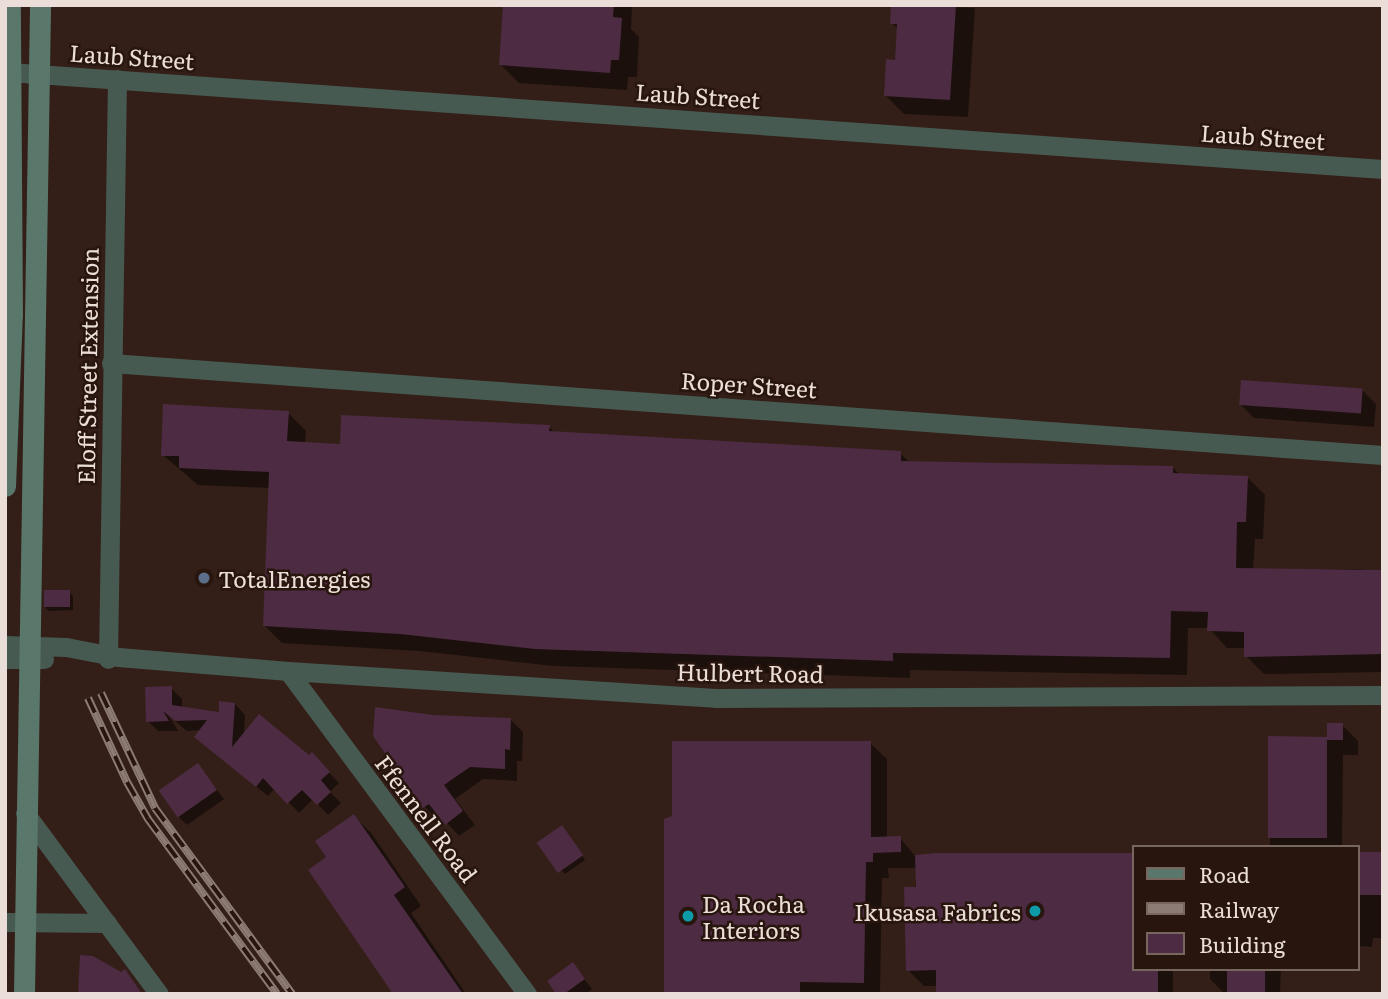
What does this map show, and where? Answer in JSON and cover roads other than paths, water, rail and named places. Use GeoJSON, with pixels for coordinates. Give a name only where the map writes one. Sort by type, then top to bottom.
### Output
{"type":"FeatureCollection","features":[{"type":"Feature","properties":{"kind":"street"},"geometry":{"type":"LineString","coordinates":[[5,485],[12,315],[10,5]]}},
{"type":"Feature","properties":{"kind":"street"},"geometry":{"type":"LineString","coordinates":[[24,994],[15,922],[25,813],[40,5]]}},
{"type":"Feature","properties":{"kind":"street","name":"Laub Street"},"geometry":{"type":"LineString","coordinates":[[9,72],[1383,169]]}},
{"type":"Feature","properties":{"kind":"street","name":"Eloff Street Extension"},"geometry":{"type":"LineString","coordinates":[[112,656],[111,363],[117,79]]}},
{"type":"Feature","properties":{"kind":"street","name":"Roper Street"},"geometry":{"type":"LineString","coordinates":[[111,363],[1383,455]]}},
{"type":"Feature","properties":{"kind":"street"},"geometry":{"type":"LineString","coordinates":[[9,379],[32,380]]}},
{"type":"Feature","properties":{"kind":"street","name":"Hulbert Road"},"geometry":{"type":"LineString","coordinates":[[5,645],[28,652]]}},
{"type":"Feature","properties":{"kind":"street","name":"Hulbert Road"},"geometry":{"type":"LineString","coordinates":[[5,659],[28,652],[66,647],[112,656],[288,671],[715,698],[1383,695]]}},
{"type":"Feature","properties":{"kind":"street","name":"Ffennell Road"},"geometry":{"type":"LineString","coordinates":[[288,671],[527,994]]}},
{"type":"Feature","properties":{"kind":"street"},"geometry":{"type":"LineString","coordinates":[[25,813],[159,994]]}},
{"type":"Feature","properties":{"kind":"street"},"geometry":{"type":"LineString","coordinates":[[15,922],[107,923]]}},
{"type":"Feature","properties":{"kind":"railway"},"geometry":{"type":"LineString","coordinates":[[101,693],[155,808],[292,994]]}},
{"type":"Feature","properties":{"kind":"railway"},"geometry":{"type":"LineString","coordinates":[[88,698],[127,782],[148,819],[277,994]]}},
{"type":"Feature","properties":{"kind":"place","name":"TotalEnergies"},"geometry":{"type":"Point","coordinates":[204,578]}},
{"type":"Feature","properties":{"kind":"place","name":"Ikusasa Fabrics"},"geometry":{"type":"Point","coordinates":[1035,911]}},
{"type":"Feature","properties":{"kind":"place","name":"Da Rocha Interiors"},"geometry":{"type":"Point","coordinates":[688,916]}}]}
